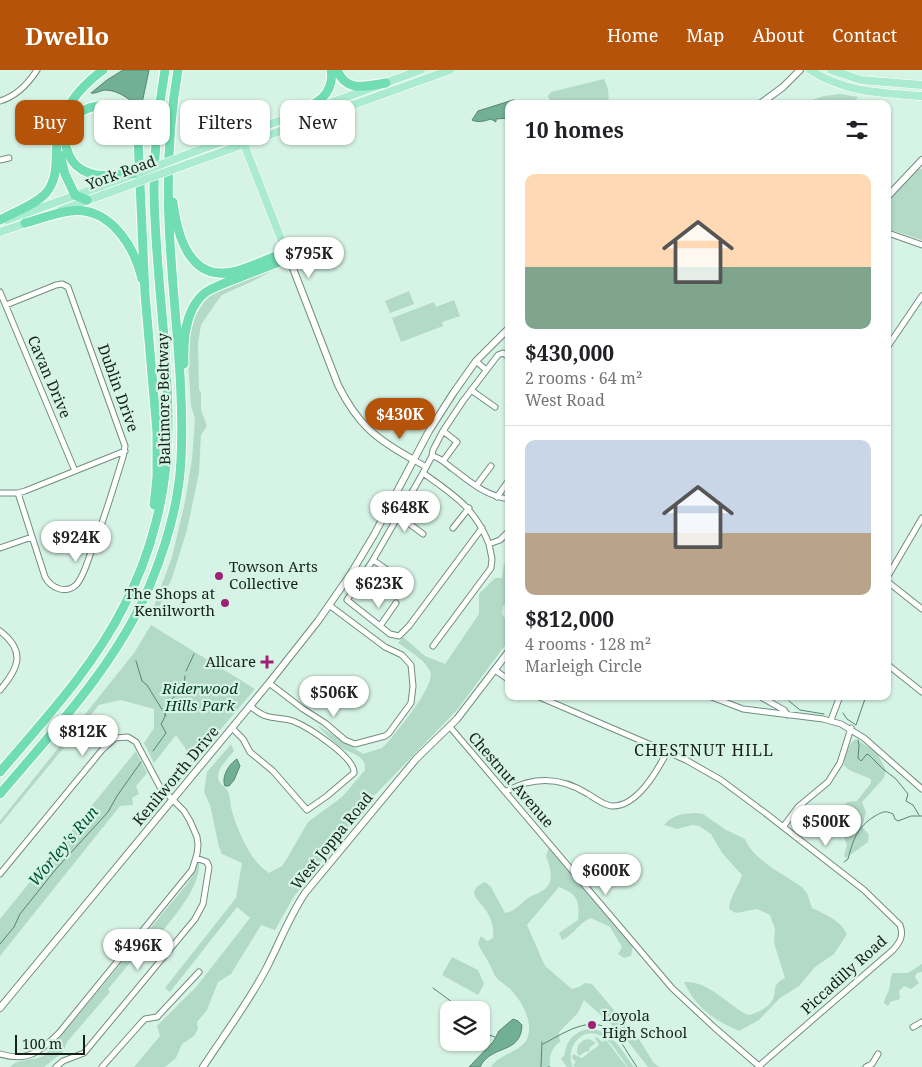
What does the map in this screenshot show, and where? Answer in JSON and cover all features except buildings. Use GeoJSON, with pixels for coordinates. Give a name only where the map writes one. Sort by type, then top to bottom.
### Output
{"type":"FeatureCollection","features":[{"type":"Feature","properties":{"kind":"highway"},"geometry":{"type":"LineString","coordinates":[[72,100],[84,85],[103,70]]}},
{"type":"Feature","properties":{"kind":"highway","name":"Baltimore Beltway"},"geometry":{"type":"LineString","coordinates":[[0,772],[76,680],[120,615],[136,581],[152,538],[157,518],[163,490],[168,434],[167,387],[154,192],[155,151],[165,70]]}},
{"type":"Feature","properties":{"kind":"highway","name":"Baltimore Beltway"},"geometry":{"type":"LineString","coordinates":[[0,794],[106,664],[137,613],[150,586],[166,541],[177,492],[181,461],[180,386],[169,223],[168,151],[180,70]]}},
{"type":"Feature","properties":{"kind":"highway"},"geometry":{"type":"LineString","coordinates":[[320,100],[331,86],[331,70]]}},
{"type":"Feature","properties":{"kind":"highway"},"geometry":{"type":"LineString","coordinates":[[337,70],[346,83],[355,87],[386,83]]}},
{"type":"Feature","properties":{"kind":"highway"},"geometry":{"type":"LineString","coordinates":[[133,174],[94,175],[86,173],[75,164],[68,154],[66,141],[69,127],[75,117],[88,108],[100,106],[119,110],[125,115],[135,130],[139,149],[145,294],[157,432],[157,477],[148,537],[136,581]]}},
{"type":"Feature","properties":{"kind":"highway"},"geometry":{"type":"LineString","coordinates":[[0,222],[33,203],[49,188],[55,175],[57,145]]}},
{"type":"Feature","properties":{"kind":"highway"},"geometry":{"type":"LineString","coordinates":[[60,145],[62,164],[68,182],[75,195],[87,200]]}},
{"type":"Feature","properties":{"kind":"highway"},"geometry":{"type":"LineString","coordinates":[[168,151],[173,204],[178,230],[187,251],[198,264],[217,272],[232,272],[288,255]]}},
{"type":"Feature","properties":{"kind":"highway"},"geometry":{"type":"LineString","coordinates":[[25,223],[70,212],[86,212],[102,217],[116,228],[130,249],[138,265],[145,294]]}},
{"type":"Feature","properties":{"kind":"highway"},"geometry":{"type":"LineString","coordinates":[[181,461],[185,409],[184,346],[189,317],[193,308],[202,296],[217,286],[288,255]]}},
{"type":"Feature","properties":{"kind":"main road","name":"York Road"},"geometry":{"type":"LineString","coordinates":[[339,100],[421,70]]}},
{"type":"Feature","properties":{"kind":"main road","name":"York Road"},"geometry":{"type":"LineString","coordinates":[[355,104],[450,70]]}},
{"type":"Feature","properties":{"kind":"main road"},"geometry":{"type":"LineString","coordinates":[[810,70],[837,84],[859,91],[922,96]]}},
{"type":"Feature","properties":{"kind":"main road"},"geometry":{"type":"LineString","coordinates":[[831,70],[861,80],[922,85]]}},
{"type":"Feature","properties":{"kind":"main road","name":"York Road"},"geometry":{"type":"LineString","coordinates":[[0,222],[191,153],[220,145]]}},
{"type":"Feature","properties":{"kind":"main road","name":"York Road"},"geometry":{"type":"LineString","coordinates":[[0,232],[191,163],[229,145]]}},
{"type":"Feature","properties":{"kind":"main road"},"geometry":{"type":"LineString","coordinates":[[244,145],[288,255]]}},
{"type":"Feature","properties":{"kind":"street"},"geometry":{"type":"LineString","coordinates":[[0,101],[22,89],[37,70]]}},
{"type":"Feature","properties":{"kind":"street"},"geometry":{"type":"LineString","coordinates":[[765,100],[783,87],[800,70]]}},
{"type":"Feature","properties":{"kind":"street"},"geometry":{"type":"LineString","coordinates":[[0,160],[9,158]]}},
{"type":"Feature","properties":{"kind":"street"},"geometry":{"type":"LineString","coordinates":[[891,193],[921,162]]}},
{"type":"Feature","properties":{"kind":"street"},"geometry":{"type":"LineString","coordinates":[[891,234],[922,245]]}},
{"type":"Feature","properties":{"kind":"street"},"geometry":{"type":"LineString","coordinates":[[288,255],[335,378],[348,404],[369,431],[385,443],[426,467]]}},
{"type":"Feature","properties":{"kind":"street","name":"Dublin Drive"},"geometry":{"type":"LineString","coordinates":[[6,305],[56,285],[62,284],[68,287],[124,440],[125,451],[98,536],[87,564],[73,587],[62,589],[51,586],[45,577],[18,494]]}},
{"type":"Feature","properties":{"kind":"street","name":"Cavan Drive"},"geometry":{"type":"LineString","coordinates":[[0,292],[75,471]]}},
{"type":"Feature","properties":{"kind":"street"},"geometry":{"type":"LineString","coordinates":[[891,342],[922,296]]}},
{"type":"Feature","properties":{"kind":"street","name":"Kenilworth Drive"},"geometry":{"type":"LineString","coordinates":[[0,1008],[269,683],[330,606],[374,535],[439,414],[476,361],[505,334]]}},
{"type":"Feature","properties":{"kind":"street"},"geometry":{"type":"LineString","coordinates":[[482,528],[401,635],[393,636],[347,600],[424,473],[433,450],[443,432],[471,390],[498,355],[501,353],[505,355]]}},
{"type":"Feature","properties":{"kind":"street"},"geometry":{"type":"LineString","coordinates":[[476,361],[486,370]]}},
{"type":"Feature","properties":{"kind":"street"},"geometry":{"type":"LineString","coordinates":[[471,390],[495,407]]}},
{"type":"Feature","properties":{"kind":"street"},"geometry":{"type":"LineString","coordinates":[[443,432],[457,442],[443,461]]}},
{"type":"Feature","properties":{"kind":"street"},"geometry":{"type":"LineString","coordinates":[[0,493],[18,494],[125,451]]}},
{"type":"Feature","properties":{"kind":"street"},"geometry":{"type":"LineString","coordinates":[[432,456],[443,461],[476,486],[497,497],[505,498]]}},
{"type":"Feature","properties":{"kind":"street"},"geometry":{"type":"LineString","coordinates":[[476,486],[491,466]]}},
{"type":"Feature","properties":{"kind":"street"},"geometry":{"type":"LineString","coordinates":[[424,473],[469,508],[482,528],[489,544],[492,559],[491,568],[433,646]]}},
{"type":"Feature","properties":{"kind":"street"},"geometry":{"type":"LineString","coordinates":[[497,497],[505,486]]}},
{"type":"Feature","properties":{"kind":"street"},"geometry":{"type":"LineString","coordinates":[[454,528],[469,508]]}},
{"type":"Feature","properties":{"kind":"street"},"geometry":{"type":"LineString","coordinates":[[399,516],[423,534]]}},
{"type":"Feature","properties":{"kind":"street"},"geometry":{"type":"LineString","coordinates":[[891,571],[922,518]]}},
{"type":"Feature","properties":{"kind":"street"},"geometry":{"type":"LineString","coordinates":[[489,544],[500,540],[505,535]]}},
{"type":"Feature","properties":{"kind":"street"},"geometry":{"type":"LineString","coordinates":[[0,548],[32,537]]}},
{"type":"Feature","properties":{"kind":"street"},"geometry":{"type":"LineString","coordinates":[[373,560],[393,574]]}},
{"type":"Feature","properties":{"kind":"street"},"geometry":{"type":"LineString","coordinates":[[350,575],[360,581]]}},
{"type":"Feature","properties":{"kind":"street"},"geometry":{"type":"LineString","coordinates":[[891,584],[922,609]]}},
{"type":"Feature","properties":{"kind":"street"},"geometry":{"type":"LineString","coordinates":[[380,626],[396,603]]}},
{"type":"Feature","properties":{"kind":"street"},"geometry":{"type":"LineString","coordinates":[[269,683],[325,723],[345,740],[355,744],[385,736],[389,733],[411,702],[413,696],[411,665],[402,655],[385,647],[330,606]]}},
{"type":"Feature","properties":{"kind":"street"},"geometry":{"type":"LineString","coordinates":[[0,630],[11,640],[17,656],[13,674],[0,690]]}},
{"type":"Feature","properties":{"kind":"street","name":"West Joppa Road"},"geometry":{"type":"LineString","coordinates":[[203,1067],[256,986],[272,958],[291,916],[305,893],[416,759],[450,727],[505,656]]}},
{"type":"Feature","properties":{"kind":"street"},"geometry":{"type":"LineString","coordinates":[[891,667],[922,692]]}},
{"type":"Feature","properties":{"kind":"street"},"geometry":{"type":"LineString","coordinates":[[495,670],[505,677]]}},
{"type":"Feature","properties":{"kind":"street","name":"Piccadilly Road"},"geometry":{"type":"LineString","coordinates":[[546,700],[686,760],[721,780],[864,890],[897,922],[902,935],[893,950],[760,1067]]}},
{"type":"Feature","properties":{"kind":"street"},"geometry":{"type":"LineString","coordinates":[[719,700],[743,709],[831,720],[851,728],[922,789]]}},
{"type":"Feature","properties":{"kind":"street"},"geometry":{"type":"LineString","coordinates":[[766,700],[784,710],[788,715]]}},
{"type":"Feature","properties":{"kind":"street"},"geometry":{"type":"LineString","coordinates":[[831,720],[838,700]]}},
{"type":"Feature","properties":{"kind":"street"},"geometry":{"type":"LineString","coordinates":[[232,728],[244,739],[250,752],[273,771],[307,810],[354,773],[354,767],[341,753],[309,730],[292,721],[264,715],[250,706]]}},
{"type":"Feature","properties":{"kind":"street","name":"Chestnut Avenue"},"geometry":{"type":"LineString","coordinates":[[450,727],[672,988],[760,1067]]}},
{"type":"Feature","properties":{"kind":"street"},"geometry":{"type":"LineString","coordinates":[[783,827],[798,807],[828,782],[840,763],[851,728]]}},
{"type":"Feature","properties":{"kind":"street"},"geometry":{"type":"LineString","coordinates":[[0,874],[102,750],[116,738],[128,737],[136,742],[160,787],[184,811],[194,829],[198,845],[192,870],[79,1009],[45,1046],[38,1052],[22,1057],[0,1054]]}},
{"type":"Feature","properties":{"kind":"street"},"geometry":{"type":"LineString","coordinates":[[505,792],[522,784],[553,780],[579,788],[610,806],[622,804],[647,785],[654,777],[668,752]]}},
{"type":"Feature","properties":{"kind":"street"},"geometry":{"type":"LineString","coordinates":[[56,1067],[63,1061],[84,1053],[195,919],[203,904],[209,867],[207,862],[196,858]]}},
{"type":"Feature","properties":{"kind":"street"},"geometry":{"type":"LineString","coordinates":[[102,1067],[142,1022],[146,1019],[157,1017],[199,972]]}},
{"type":"Feature","properties":{"kind":"street"},"geometry":{"type":"LineString","coordinates":[[913,1027],[922,1022]]}},
{"type":"Feature","properties":{"kind":"street"},"geometry":{"type":"LineString","coordinates":[[866,1067],[872,1064],[878,1054]]}},
{"type":"Feature","properties":{"kind":"green space"},"geometry":{"type":"Polygon","coordinates":[[[604,79],[608,89],[609,100],[550,100],[548,96],[551,92],[604,79]]]}},
{"type":"Feature","properties":{"kind":"green space"},"geometry":{"type":"Polygon","coordinates":[[[841,94],[858,97],[855,100],[812,100],[841,94]]]}},
{"type":"Feature","properties":{"kind":"green space"},"geometry":{"type":"Polygon","coordinates":[[[918,168],[922,169],[922,240],[891,230],[891,197],[918,168]]]}},
{"type":"Feature","properties":{"kind":"green space"},"geometry":{"type":"Polygon","coordinates":[[[281,266],[222,295],[201,325],[198,343],[199,390],[201,393],[201,410],[207,426],[201,435],[199,473],[187,530],[172,578],[157,612],[150,617],[172,557],[185,502],[192,459],[195,419],[191,405],[187,346],[195,317],[211,294],[281,266]]]}},
{"type":"Feature","properties":{"kind":"green space"},"geometry":{"type":"Polygon","coordinates":[[[409,291],[414,304],[390,313],[385,301],[409,291]]]}},
{"type":"Feature","properties":{"kind":"green space"},"geometry":{"type":"Polygon","coordinates":[[[454,300],[460,316],[442,322],[443,326],[401,342],[392,318],[434,302],[436,307],[454,300]]]}},
{"type":"Feature","properties":{"kind":"green space"},"geometry":{"type":"Polygon","coordinates":[[[504,564],[505,604],[502,614],[505,619],[505,645],[457,710],[372,798],[293,898],[275,930],[261,925],[231,974],[218,982],[207,1010],[197,1022],[198,1029],[194,1036],[182,1044],[176,1058],[165,1067],[134,1067],[160,1036],[157,1026],[197,986],[250,918],[237,907],[170,992],[165,988],[236,898],[242,863],[222,854],[219,847],[210,805],[204,792],[207,772],[231,744],[234,751],[222,766],[218,777],[229,794],[231,809],[238,827],[246,846],[263,869],[269,873],[282,866],[308,822],[342,797],[365,770],[363,761],[357,755],[340,747],[317,725],[363,754],[382,748],[415,707],[428,686],[431,677],[430,671],[424,663],[398,643],[403,637],[425,656],[445,664],[479,614],[479,594],[495,578],[502,578],[504,564]]]}},
{"type":"Feature","properties":{"kind":"green space","name":"Riderwood Hills Park"},"geometry":{"type":"Polygon","coordinates":[[[151,625],[255,689],[192,763],[176,735],[154,763],[144,743],[154,728],[154,709],[121,700],[99,705],[0,825],[0,821],[134,653],[151,625]]]}},
{"type":"Feature","properties":{"kind":"green space"},"geometry":{"type":"Polygon","coordinates":[[[856,739],[877,753],[886,770],[884,778],[862,802],[866,812],[862,827],[869,835],[868,842],[846,858],[844,856],[847,845],[844,837],[845,805],[847,802],[857,801],[871,783],[871,779],[849,770],[844,765],[849,747],[856,739]]]}},
{"type":"Feature","properties":{"kind":"green space"},"geometry":{"type":"Polygon","coordinates":[[[136,751],[147,773],[136,786],[139,794],[132,798],[133,805],[120,806],[0,956],[0,919],[136,751]]]}},
{"type":"Feature","properties":{"kind":"green space"},"geometry":{"type":"Polygon","coordinates":[[[683,814],[703,814],[726,830],[745,839],[749,847],[762,860],[802,887],[807,893],[812,908],[836,921],[847,934],[834,954],[815,967],[799,986],[780,998],[759,1020],[739,1031],[714,1018],[700,1006],[684,982],[693,982],[710,989],[748,1015],[770,1004],[774,997],[777,983],[785,978],[774,943],[775,929],[770,915],[757,909],[736,913],[729,909],[742,875],[722,853],[711,834],[699,826],[692,825],[677,829],[664,825],[667,821],[683,814]]]}},
{"type":"Feature","properties":{"kind":"green space"},"geometry":{"type":"Polygon","coordinates":[[[549,847],[633,945],[631,956],[624,958],[618,954],[622,947],[610,927],[591,918],[583,922],[562,940],[559,933],[578,920],[578,903],[570,892],[559,887],[527,925],[545,966],[572,989],[585,983],[592,984],[641,1042],[653,1062],[659,1067],[648,1067],[623,1035],[584,1000],[578,1013],[559,1032],[560,1042],[551,1053],[550,1067],[491,1067],[499,1059],[524,1043],[529,1033],[529,1026],[526,1013],[519,1000],[495,976],[479,946],[478,943],[481,936],[487,941],[493,938],[493,931],[489,915],[475,896],[475,889],[485,882],[491,887],[505,913],[515,909],[549,884],[551,875],[546,856],[549,847]]]}},
{"type":"Feature","properties":{"kind":"green space"},"geometry":{"type":"Polygon","coordinates":[[[197,863],[199,863],[198,873],[194,885],[180,908],[148,949],[143,947],[108,989],[110,992],[67,1042],[63,1052],[44,1067],[10,1067],[18,1062],[45,1055],[183,889],[191,878],[197,863]]]}},
{"type":"Feature","properties":{"kind":"green space"},"geometry":{"type":"Polygon","coordinates":[[[452,957],[478,970],[484,984],[478,995],[442,975],[452,957]]]}},
{"type":"Feature","properties":{"kind":"green space"},"geometry":{"type":"Polygon","coordinates":[[[922,964],[922,972],[917,973],[915,977],[919,983],[911,989],[904,986],[899,991],[900,999],[890,1002],[888,1006],[884,1003],[893,973],[908,973],[922,964]]]}},
{"type":"Feature","properties":{"kind":"green space"},"geometry":{"type":"Polygon","coordinates":[[[588,1029],[603,1032],[609,1036],[634,1067],[628,1067],[603,1037],[589,1034],[582,1036],[573,1046],[571,1060],[573,1067],[567,1067],[561,1059],[567,1044],[574,1035],[588,1029]]]}},
{"type":"Feature","properties":{"kind":"green space"},"geometry":{"type":"Polygon","coordinates":[[[597,1037],[602,1042],[606,1040],[627,1067],[575,1067],[573,1065],[576,1062],[572,1058],[573,1054],[582,1058],[599,1045],[595,1038],[597,1037]]]}},
{"type":"Feature","properties":{"kind":"green space"},"geometry":{"type":"Polygon","coordinates":[[[589,1039],[596,1043],[589,1048],[590,1050],[579,1056],[577,1052],[578,1045],[584,1040],[589,1039]]]}},
{"type":"Feature","properties":{"kind":"shaded area"},"geometry":{"type":"Polygon","coordinates":[[[123,70],[149,70],[143,100],[129,100],[116,92],[106,90],[91,93],[123,70]]]}},
{"type":"Feature","properties":{"kind":"shaded area"},"geometry":{"type":"Polygon","coordinates":[[[505,103],[505,118],[496,119],[496,122],[491,119],[479,122],[472,120],[478,111],[505,103]]]}},
{"type":"Feature","properties":{"kind":"shaded area"},"geometry":{"type":"Polygon","coordinates":[[[237,759],[240,766],[234,780],[229,786],[225,786],[226,771],[237,759]]]}},
{"type":"Feature","properties":{"kind":"shaded area"},"geometry":{"type":"Polygon","coordinates":[[[513,1019],[522,1025],[517,1041],[491,1055],[480,1067],[469,1067],[484,1051],[490,1051],[490,1045],[499,1031],[513,1019]]]}},
{"type":"Feature","properties":{"kind":"waterway"},"geometry":{"type":"LineString","coordinates":[[186,671],[194,654]]}},
{"type":"Feature","properties":{"kind":"waterway","name":"Worley's Run"},"geometry":{"type":"LineString","coordinates":[[136,661],[142,681],[147,685],[166,716]]}},
{"type":"Feature","properties":{"kind":"waterway","name":"Worley's Run"},"geometry":{"type":"LineString","coordinates":[[153,751],[166,733],[161,724],[169,702],[184,688],[185,676]]}},
{"type":"Feature","properties":{"kind":"waterway"},"geometry":{"type":"LineString","coordinates":[[843,713],[847,719],[856,725],[865,700]]}},
{"type":"Feature","properties":{"kind":"waterway"},"geometry":{"type":"LineString","coordinates":[[789,701],[800,710],[824,714]]}},
{"type":"Feature","properties":{"kind":"waterway"},"geometry":{"type":"LineString","coordinates":[[858,740],[858,758],[861,761],[867,754],[869,755],[896,779],[908,794],[906,801],[913,805],[919,815]]}},
{"type":"Feature","properties":{"kind":"waterway","name":"Worley's Run"},"geometry":{"type":"LineString","coordinates":[[0,944],[14,927],[20,914],[56,869],[108,812],[141,762]]}},
{"type":"Feature","properties":{"kind":"waterway"},"geometry":{"type":"LineString","coordinates":[[844,862],[848,859],[860,829],[875,816],[888,812],[893,814],[898,821],[911,816],[922,816]]}},
{"type":"Feature","properties":{"kind":"waterway"},"geometry":{"type":"LineString","coordinates":[[433,988],[451,1001]]}},
{"type":"Feature","properties":{"kind":"waterway"},"geometry":{"type":"LineString","coordinates":[[543,1044],[577,1027],[595,1024],[604,1027],[616,1036],[637,1067]]}},
{"type":"Feature","properties":{"kind":"waterway"},"geometry":{"type":"LineString","coordinates":[[490,1035],[495,1037]]}},
{"type":"Feature","properties":{"kind":"waterway"},"geometry":{"type":"LineString","coordinates":[[541,1067],[542,1042]]}},
{"type":"Feature","properties":{"kind":"place","name":"Towson Arts Collective"},"geometry":{"type":"Point","coordinates":[219,576]}},
{"type":"Feature","properties":{"kind":"place","name":"The Shops at Kenilworth"},"geometry":{"type":"Point","coordinates":[225,603]}},
{"type":"Feature","properties":{"kind":"place","name":"Allcare"},"geometry":{"type":"Point","coordinates":[267,662]}},
{"type":"Feature","properties":{"kind":"place","name":"Loyola High School"},"geometry":{"type":"Point","coordinates":[592,1025]}},
{"type":"Feature","properties":{"kind":"district","name":"CHESTNUT HILL"},"geometry":{"type":"Point","coordinates":[704,750]}}]}
